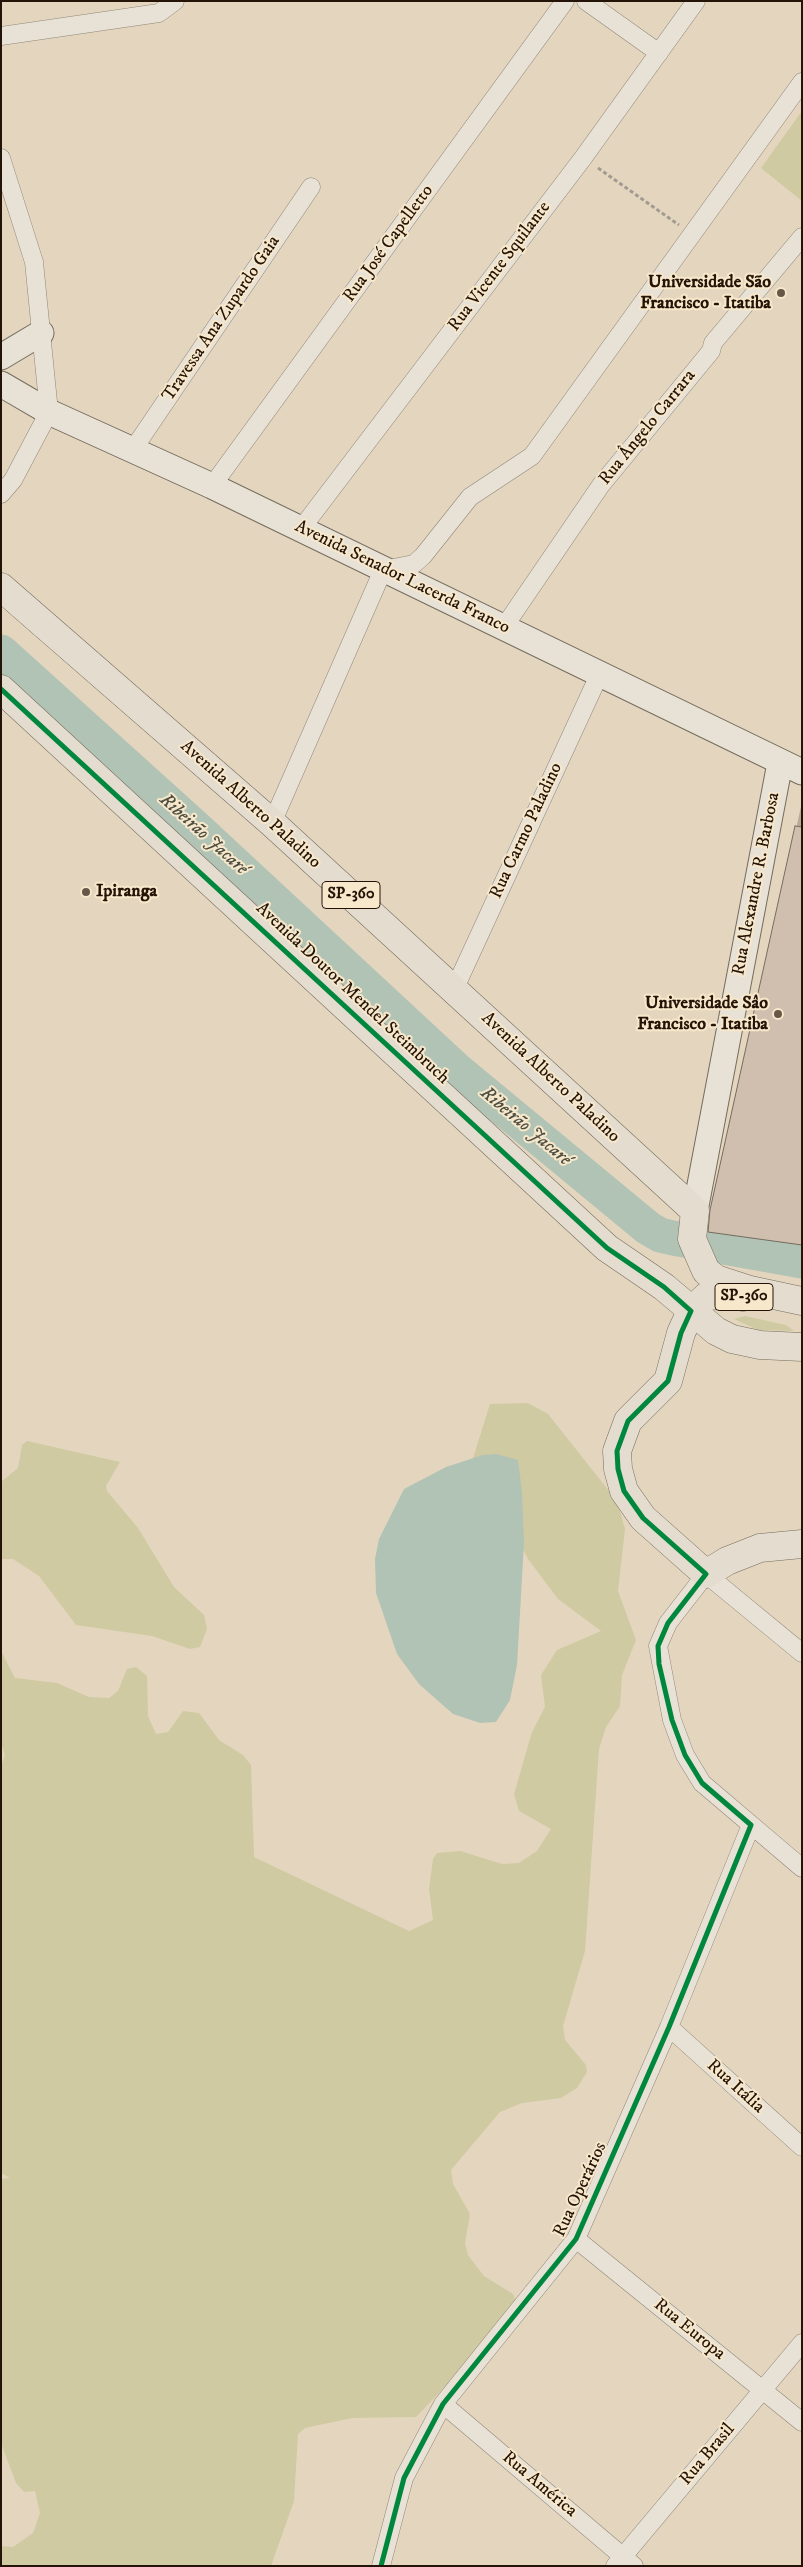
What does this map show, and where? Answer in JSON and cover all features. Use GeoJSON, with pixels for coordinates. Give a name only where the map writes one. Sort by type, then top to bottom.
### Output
{"type":"FeatureCollection","features":[{"type":"Feature","properties":{"kind":"main road"},"geometry":{"type":"LineString","coordinates":[[1,357],[41,333]]}},
{"type":"Feature","properties":{"kind":"main road","name":"Avenida Senador Lacerda Franco"},"geometry":{"type":"LineString","coordinates":[[1,384],[49,412],[212,486],[600,673],[791,768]]}},
{"type":"Feature","properties":{"kind":"main road","name":"Avenida Alberto Paladino"},"geometry":{"type":"LineString","coordinates":[[1,587],[272,823],[454,990],[694,1216]]}},
{"type":"Feature","properties":{"kind":"main road","name":"Avenida Doutor Mendel Steimbruch"},"geometry":{"type":"LineString","coordinates":[[1,689],[607,1248],[664,1286],[716,1331],[760,1346],[802,1347]]}},
{"type":"Feature","properties":{"kind":"main road","name":"Rua Alexandre R. Barbosa"},"geometry":{"type":"LineString","coordinates":[[694,1216],[791,768]]}},
{"type":"Feature","properties":{"kind":"main road","name":"SP-360"},"geometry":{"type":"LineString","coordinates":[[694,1216],[692,1240],[699,1260],[706,1271],[716,1279],[799,1307]]}},
{"type":"Feature","properties":{"kind":"main road","name":"SP-360"},"geometry":{"type":"LineString","coordinates":[[706,1574],[643,1518],[624,1490],[618,1469],[617,1451],[628,1421],[668,1381],[691,1311],[707,1296],[736,1294],[799,1307]]}},
{"type":"Feature","properties":{"kind":"main road"},"geometry":{"type":"LineString","coordinates":[[706,1574],[727,1561],[760,1548],[802,1544]]}},
{"type":"Feature","properties":{"kind":"street"},"geometry":{"type":"LineString","coordinates":[[1,36],[160,13],[175,1]]}},
{"type":"Feature","properties":{"kind":"street","name":"Rua José Capelletto"},"geometry":{"type":"LineString","coordinates":[[212,486],[565,1]]}},
{"type":"Feature","properties":{"kind":"street"},"geometry":{"type":"LineString","coordinates":[[586,1],[659,53]]}},
{"type":"Feature","properties":{"kind":"street","name":"Rua Vicente Squilante"},"geometry":{"type":"LineString","coordinates":[[301,529],[583,158],[696,1]]}},
{"type":"Feature","properties":{"kind":"street"},"geometry":{"type":"LineString","coordinates":[[272,823],[383,570],[414,564],[423,556],[470,497],[532,456],[802,82]]}},
{"type":"Feature","properties":{"kind":"street"},"geometry":{"type":"LineString","coordinates":[[1,158],[34,262],[49,412],[13,480],[1,494]]}},
{"type":"Feature","properties":{"kind":"street","name":"Travessa Ana Zupardo Gaia"},"geometry":{"type":"LineString","coordinates":[[132,451],[311,187]]}},
{"type":"Feature","properties":{"kind":"street","name":"Rua Ângelo Carrara"},"geometry":{"type":"LineString","coordinates":[[504,627],[601,485],[711,351],[713,343],[802,237]]}},
{"type":"Feature","properties":{"kind":"street","name":"Rua Carmo Paladino"},"geometry":{"type":"LineString","coordinates":[[454,990],[600,673]]}},
{"type":"Feature","properties":{"kind":"street"},"geometry":{"type":"LineString","coordinates":[[802,1654],[706,1574],[668,1623],[658,1646],[659,1664],[672,1720],[685,1755],[702,1783],[802,1868]]}},
{"type":"Feature","properties":{"kind":"street","name":"Rua Operários"},"geometry":{"type":"LineString","coordinates":[[381,2566],[404,2478],[443,2404],[576,2239],[669,2027],[751,1825]]}},
{"type":"Feature","properties":{"kind":"street","name":"Rua Itália"},"geometry":{"type":"LineString","coordinates":[[669,2027],[802,2147]]}},
{"type":"Feature","properties":{"kind":"street","name":"Rua Europa"},"geometry":{"type":"LineString","coordinates":[[576,2239],[802,2422]]}},
{"type":"Feature","properties":{"kind":"street","name":"Rua Brasil"},"geometry":{"type":"LineString","coordinates":[[624,2562],[763,2389],[802,2344]]}},
{"type":"Feature","properties":{"kind":"street","name":"Rua América"},"geometry":{"type":"LineString","coordinates":[[443,2404],[624,2562]]}},
{"type":"Feature","properties":{"kind":"path"},"geometry":{"type":"LineString","coordinates":[[583,158],[691,234]]}},
{"type":"Feature","properties":{"kind":"shaded area"},"geometry":{"type":"Polygon","coordinates":[[[802,111],[802,201],[761,168],[802,111]]]}},
{"type":"Feature","properties":{"kind":"shaded area"},"geometry":{"type":"Polygon","coordinates":[[[745,1316],[786,1325],[794,1331],[758,1330],[734,1319],[745,1316]]]}},
{"type":"Feature","properties":{"kind":"shaded area"},"geometry":{"type":"Polygon","coordinates":[[[528,1403],[548,1414],[617,1501],[625,1529],[618,1591],[636,1640],[622,1675],[620,1706],[606,1727],[599,1749],[585,1951],[563,2026],[565,2040],[586,2065],[587,2072],[577,2088],[561,2098],[522,2103],[500,2112],[451,2170],[453,2184],[470,2214],[465,2243],[468,2255],[484,2276],[513,2294],[517,2304],[510,2318],[416,2417],[352,2418],[305,2428],[298,2434],[294,2501],[271,2566],[1,2566],[1,2546],[13,2547],[33,2533],[40,2513],[35,2491],[24,2492],[16,2483],[1,2443],[1,2179],[10,2178],[1,2173],[1,1766],[5,1755],[1,1743],[1,1651],[15,1678],[57,1683],[89,1697],[109,1698],[118,1691],[127,1669],[136,1667],[147,1676],[148,1716],[156,1734],[168,1732],[183,1711],[199,1713],[219,1740],[243,1755],[251,1765],[254,1857],[409,1931],[433,1920],[429,1889],[433,1859],[437,1853],[460,1851],[502,1864],[519,1863],[537,1851],[551,1829],[519,1811],[514,1794],[532,1732],[545,1707],[541,1675],[557,1650],[601,1631],[558,1599],[528,1559],[510,1523],[469,1471],[490,1404],[528,1403]]]}},
{"type":"Feature","properties":{"kind":"shaded area"},"geometry":{"type":"Polygon","coordinates":[[[27,1441],[120,1462],[106,1486],[107,1491],[138,1528],[174,1587],[204,1615],[207,1629],[200,1647],[190,1649],[152,1636],[76,1625],[39,1576],[13,1559],[1,1559],[1,1482],[18,1468],[22,1445],[27,1441]]]}},
{"type":"Feature","properties":{"kind":"shaded area"},"geometry":{"type":"Polygon","coordinates":[[[496,1454],[518,1460],[522,1492],[524,1543],[517,1665],[510,1700],[496,1722],[480,1723],[453,1714],[419,1684],[397,1654],[376,1593],[375,1559],[379,1539],[404,1489],[446,1467],[483,1455],[496,1454]]]}},
{"type":"Feature","properties":{"kind":"building","name":"Universidade Sâo Francisco - Itatiba"},"geometry":{"type":"Polygon","coordinates":[[[795,826],[802,827],[802,1245],[708,1232],[710,1210],[795,826]]]}},
{"type":"Feature","properties":{"kind":"waterway","name":"Ribeirão Jacaré"},"geometry":{"type":"LineString","coordinates":[[1,652],[196,828],[458,1071],[648,1228],[660,1235],[673,1238],[802,1261]]}},
{"type":"Feature","properties":{"kind":"cycle path"},"geometry":{"type":"LineString","coordinates":[[1,689],[607,1248],[664,1287],[691,1311],[681,1333],[668,1381],[628,1421],[617,1451],[618,1469],[624,1491],[643,1518],[706,1574],[668,1623],[658,1646],[659,1664],[672,1720],[685,1755],[702,1783],[751,1825],[669,2027],[576,2239],[443,2404],[404,2478],[381,2566]]}},
{"type":"Feature","properties":{"kind":"place","name":"Universidade São Francisco - Itatiba"},"geometry":{"type":"Point","coordinates":[781,293]}},
{"type":"Feature","properties":{"kind":"place","name":"Ipiranga"},"geometry":{"type":"Point","coordinates":[86,892]}},
{"type":"Feature","properties":{"kind":"place","name":"Universidade Sâo Francisco - Itatiba"},"geometry":{"type":"Point","coordinates":[778,1014]}}]}
